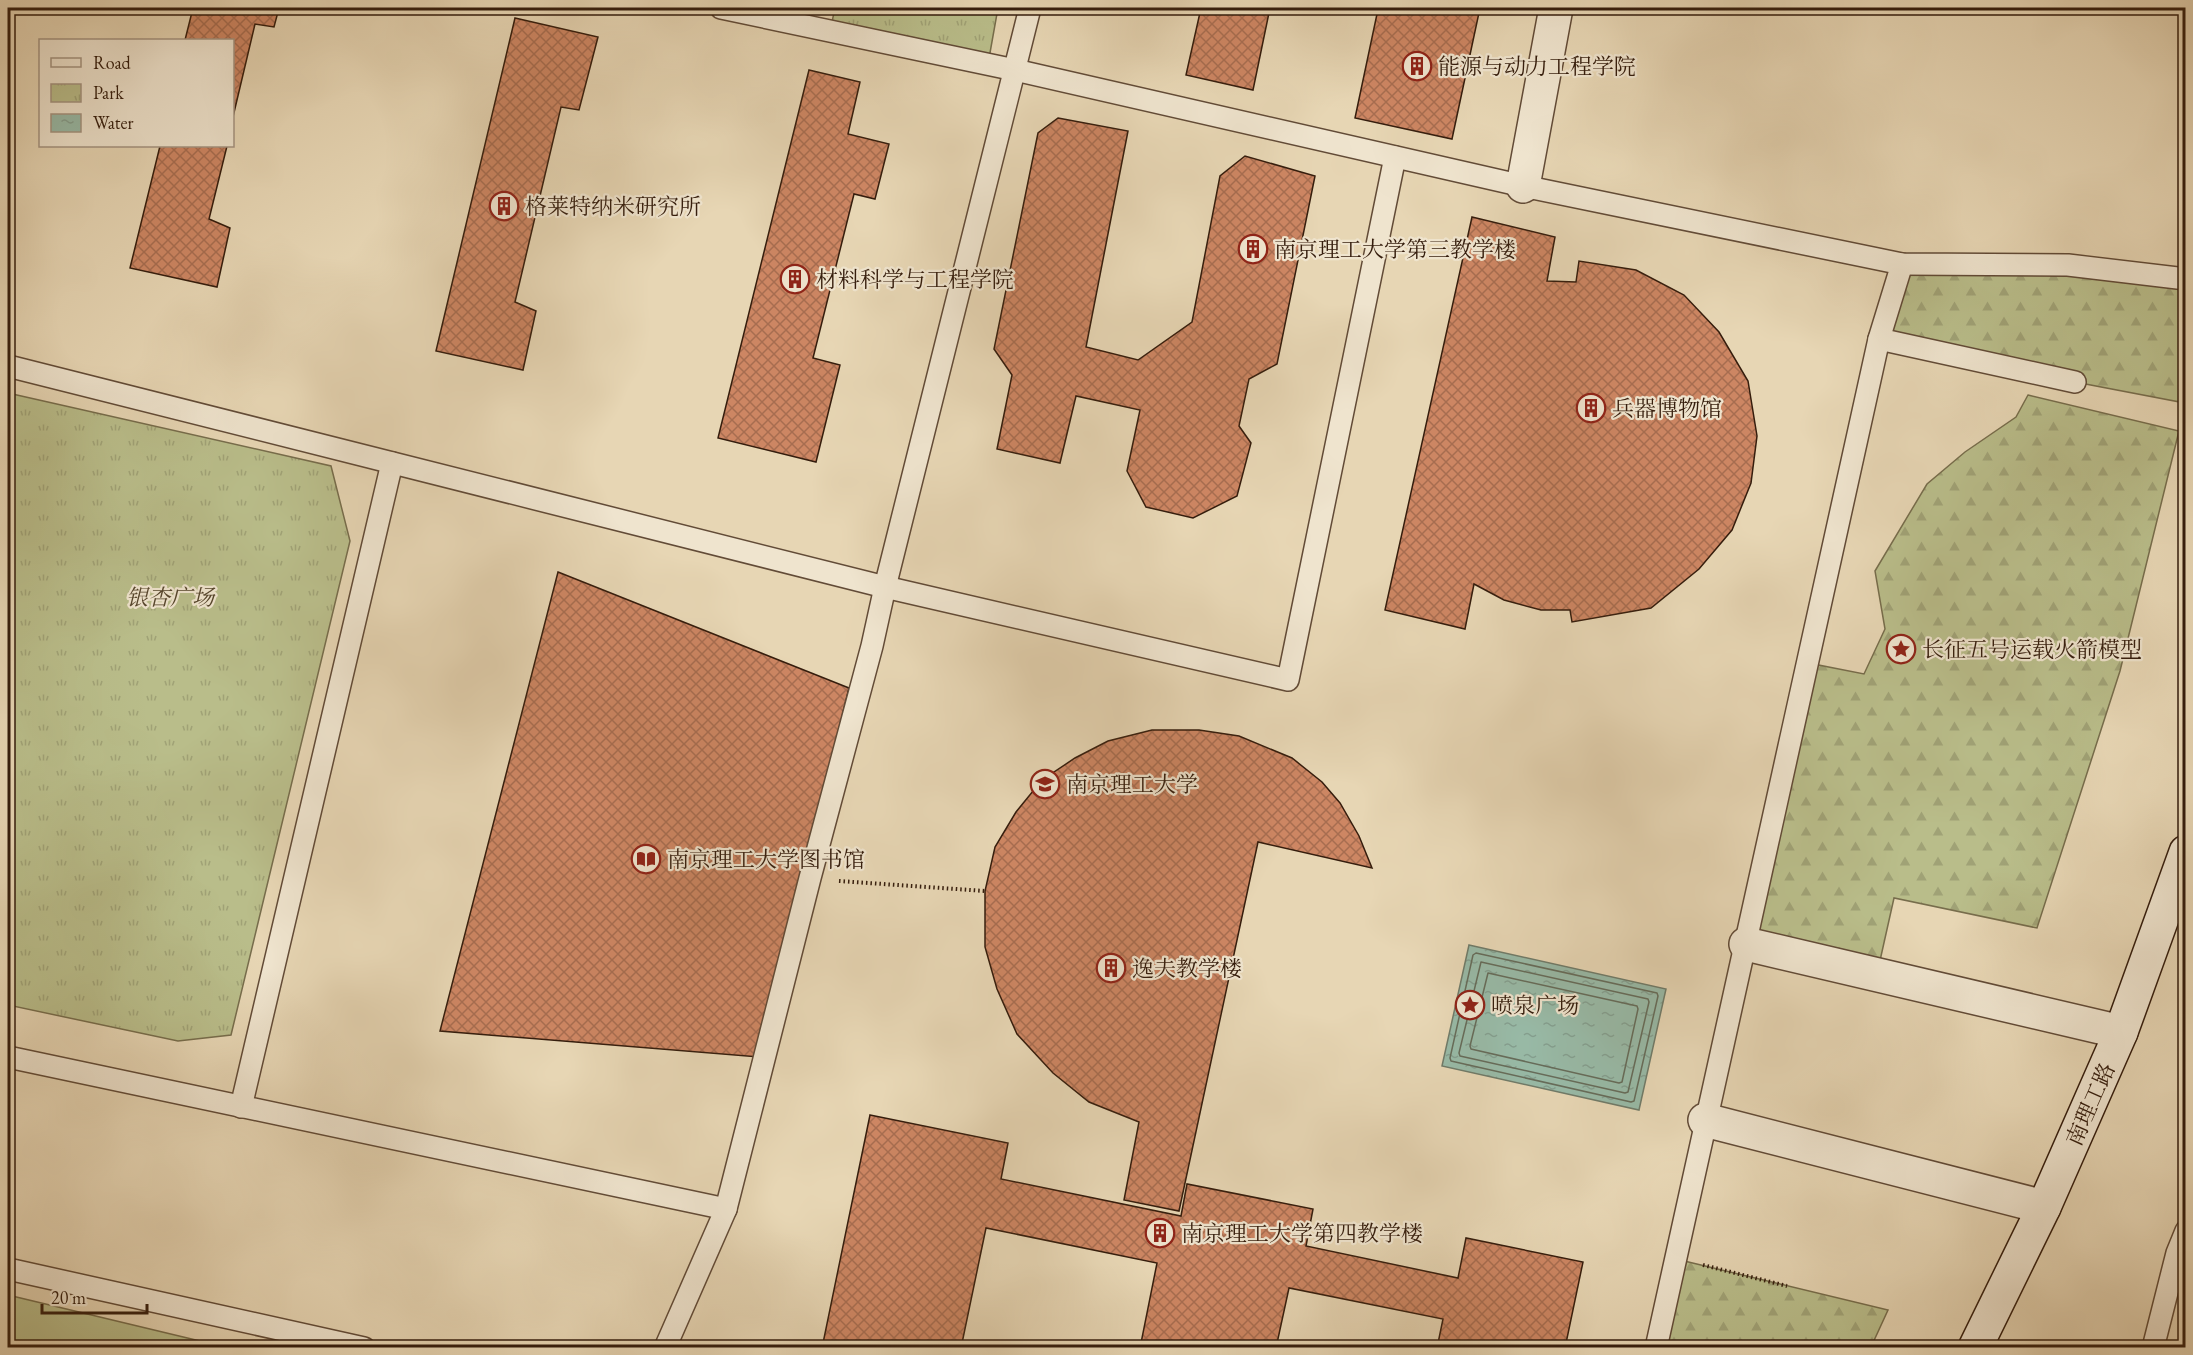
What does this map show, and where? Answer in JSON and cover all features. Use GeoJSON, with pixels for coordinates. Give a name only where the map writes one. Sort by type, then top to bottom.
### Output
{"type":"FeatureCollection","features":[{"type":"Feature","properties":{"kind":"street"},"geometry":{"type":"LineString","coordinates":[[1523,186],[1556,8]]}},
{"type":"Feature","properties":{"kind":"street","name":"南理工路"},"geometry":{"type":"LineString","coordinates":[[1974,1347],[2044,1207],[2121,1032],[2186,852]]}},
{"type":"Feature","properties":{"kind":"street"},"geometry":{"type":"LineString","coordinates":[[1746,944],[2121,1032]]}},
{"type":"Feature","properties":{"kind":"street"},"geometry":{"type":"LineString","coordinates":[[1705,1120],[2044,1207]]}},
{"type":"Feature","properties":{"kind":"lane"},"geometry":{"type":"LineString","coordinates":[[721,8],[1015,70],[1523,186],[1902,264],[2068,265],[2186,279]]}},
{"type":"Feature","properties":{"kind":"lane"},"geometry":{"type":"LineString","coordinates":[[665,1347],[726,1209],[872,646],[1030,8]]}},
{"type":"Feature","properties":{"kind":"lane"},"geometry":{"type":"LineString","coordinates":[[8,366],[885,587],[1288,680],[1395,157]]}},
{"type":"Feature","properties":{"kind":"lane"},"geometry":{"type":"LineString","coordinates":[[1656,1347],[1880,339],[1902,264]]}},
{"type":"Feature","properties":{"kind":"lane"},"geometry":{"type":"LineString","coordinates":[[1880,339],[2075,382]]}},
{"type":"Feature","properties":{"kind":"lane"},"geometry":{"type":"LineString","coordinates":[[241,1107],[392,463]]}},
{"type":"Feature","properties":{"kind":"lane"},"geometry":{"type":"LineString","coordinates":[[8,1057],[726,1209]]}},
{"type":"Feature","properties":{"kind":"lane"},"geometry":{"type":"LineString","coordinates":[[2153,1347],[2177,1253],[2186,1231]]}},
{"type":"Feature","properties":{"kind":"lane"},"geometry":{"type":"LineString","coordinates":[[8,1269],[364,1347]]}},
{"type":"Feature","properties":{"kind":"path"},"geometry":{"type":"LineString","coordinates":[[810,878],[985,891]]}},
{"type":"Feature","properties":{"kind":"path"},"geometry":{"type":"LineString","coordinates":[[1676,1258],[1787,1286]]}},
{"type":"Feature","properties":{"kind":"green space"},"geometry":{"type":"Polygon","coordinates":[[[835,8],[998,8],[988,64],[830,31],[835,8]]]}},
{"type":"Feature","properties":{"kind":"green space"},"geometry":{"type":"Polygon","coordinates":[[[1902,264],[2185,279],[2185,403],[2075,382],[1879,339],[1902,264]]]}},
{"type":"Feature","properties":{"kind":"green space","name":"银杏广场"},"geometry":{"type":"Polygon","coordinates":[[[8,393],[331,466],[350,541],[231,1035],[178,1041],[8,1005],[8,393]]]}},
{"type":"Feature","properties":{"kind":"green space"},"geometry":{"type":"Polygon","coordinates":[[[2028,395],[2179,431],[2120,671],[2037,928],[1894,898],[1877,974],[1746,944],[1808,663],[1864,674],[1885,629],[1875,571],[1927,484],[1965,452],[2016,417],[2028,395]]]}},
{"type":"Feature","properties":{"kind":"green space"},"geometry":{"type":"Polygon","coordinates":[[[1676,1259],[1888,1310],[1871,1347],[1656,1348],[1676,1259]]]}},
{"type":"Feature","properties":{"kind":"green space"},"geometry":{"type":"Polygon","coordinates":[[[8,1295],[225,1347],[8,1347],[8,1295]]]}},
{"type":"Feature","properties":{"kind":"water"},"geometry":{"type":"Polygon","coordinates":[[[1469,945],[1666,989],[1639,1110],[1442,1066],[1469,945]]]}},
{"type":"Feature","properties":{"kind":"building"},"geometry":{"type":"Polygon","coordinates":[[[193,8],[279,8],[274,27],[255,24],[234,113],[234,39],[185,39],[193,8]]]}},
{"type":"Feature","properties":{"kind":"building"},"geometry":{"type":"Polygon","coordinates":[[[1201,8],[1270,8],[1253,90],[1186,75],[1201,8]]]}},
{"type":"Feature","properties":{"kind":"building","name":"能源与动力工程学院"},"geometry":{"type":"Polygon","coordinates":[[[1348,8],[1480,8],[1452,139],[1355,118],[1377,14],[1348,8]]]}},
{"type":"Feature","properties":{"kind":"building","name":"格莱特纳米研究所"},"geometry":{"type":"Polygon","coordinates":[[[515,18],[598,37],[579,110],[561,107],[515,302],[536,311],[523,370],[436,351],[515,18]]]}},
{"type":"Feature","properties":{"kind":"building","name":"材料科学与工程学院"},"geometry":{"type":"Polygon","coordinates":[[[809,70],[860,82],[848,134],[889,144],[875,199],[854,194],[813,358],[840,365],[816,462],[718,438],[809,70]]]}},
{"type":"Feature","properties":{"kind":"building","name":"南京理工大学第三教学楼"},"geometry":{"type":"Polygon","coordinates":[[[1058,118],[1128,131],[1086,347],[1138,360],[1192,322],[1220,176],[1245,156],[1315,176],[1277,364],[1249,379],[1239,426],[1251,443],[1237,496],[1193,518],[1146,507],[1127,471],[1140,410],[1076,396],[1060,463],[997,449],[1012,375],[994,349],[1038,133],[1058,118]]]}},
{"type":"Feature","properties":{"kind":"building"},"geometry":{"type":"Polygon","coordinates":[[[160,147],[227,147],[209,219],[230,228],[217,287],[130,268],[160,147]]]}},
{"type":"Feature","properties":{"kind":"building","name":"兵器博物馆"},"geometry":{"type":"Polygon","coordinates":[[[1472,217],[1555,237],[1547,281],[1576,282],[1579,261],[1636,270],[1684,295],[1719,332],[1748,381],[1757,436],[1751,483],[1732,530],[1699,569],[1651,608],[1572,622],[1570,610],[1541,610],[1504,600],[1474,584],[1465,629],[1385,610],[1472,217]]]}},
{"type":"Feature","properties":{"kind":"building","name":"南京理工大学图书馆"},"geometry":{"type":"Polygon","coordinates":[[[558,572],[849,688],[759,1057],[440,1031],[558,572]]]}},
{"type":"Feature","properties":{"kind":"building","name":"逸夫教学楼"},"geometry":{"type":"Polygon","coordinates":[[[1152,730],[1199,730],[1239,736],[1292,758],[1322,782],[1340,803],[1359,836],[1372,868],[1258,842],[1179,1211],[1124,1200],[1139,1122],[1089,1102],[1053,1073],[1017,1034],[997,989],[985,947],[985,891],[995,847],[1016,812],[1042,780],[1075,758],[1108,741],[1152,730]]]}},
{"type":"Feature","properties":{"kind":"building","name":"南京理工大学第四教学楼"},"geometry":{"type":"Polygon","coordinates":[[[870,1115],[1008,1143],[1001,1179],[1181,1216],[1187,1184],[1313,1209],[1306,1246],[1458,1278],[1466,1238],[1583,1262],[1565,1348],[1437,1348],[1443,1319],[1289,1288],[1276,1348],[1140,1348],[1157,1263],[986,1228],[961,1348],[822,1348],[870,1115]]]}},
{"type":"Feature","properties":{"kind":"place","name":"能源与动力工程学院"},"geometry":{"type":"Point","coordinates":[1417,66]}},
{"type":"Feature","properties":{"kind":"place","name":"格莱特纳米研究所"},"geometry":{"type":"Point","coordinates":[504,206]}},
{"type":"Feature","properties":{"kind":"place","name":"南京理工大学第三教学楼"},"geometry":{"type":"Point","coordinates":[1253,249]}},
{"type":"Feature","properties":{"kind":"place","name":"材料科学与工程学院"},"geometry":{"type":"Point","coordinates":[795,279]}},
{"type":"Feature","properties":{"kind":"place","name":"兵器博物馆"},"geometry":{"type":"Point","coordinates":[1591,408]}},
{"type":"Feature","properties":{"kind":"place","name":"长征五号运载火箭模型"},"geometry":{"type":"Point","coordinates":[1901,649]}},
{"type":"Feature","properties":{"kind":"place","name":"南京理工大学"},"geometry":{"type":"Point","coordinates":[1045,784]}},
{"type":"Feature","properties":{"kind":"place","name":"南京理工大学图书馆"},"geometry":{"type":"Point","coordinates":[646,859]}},
{"type":"Feature","properties":{"kind":"place","name":"逸夫教学楼"},"geometry":{"type":"Point","coordinates":[1111,968]}},
{"type":"Feature","properties":{"kind":"place","name":"喷泉广场"},"geometry":{"type":"Point","coordinates":[1470,1005]}},
{"type":"Feature","properties":{"kind":"place","name":"南京理工大学第四教学楼"},"geometry":{"type":"Point","coordinates":[1160,1233]}}]}
